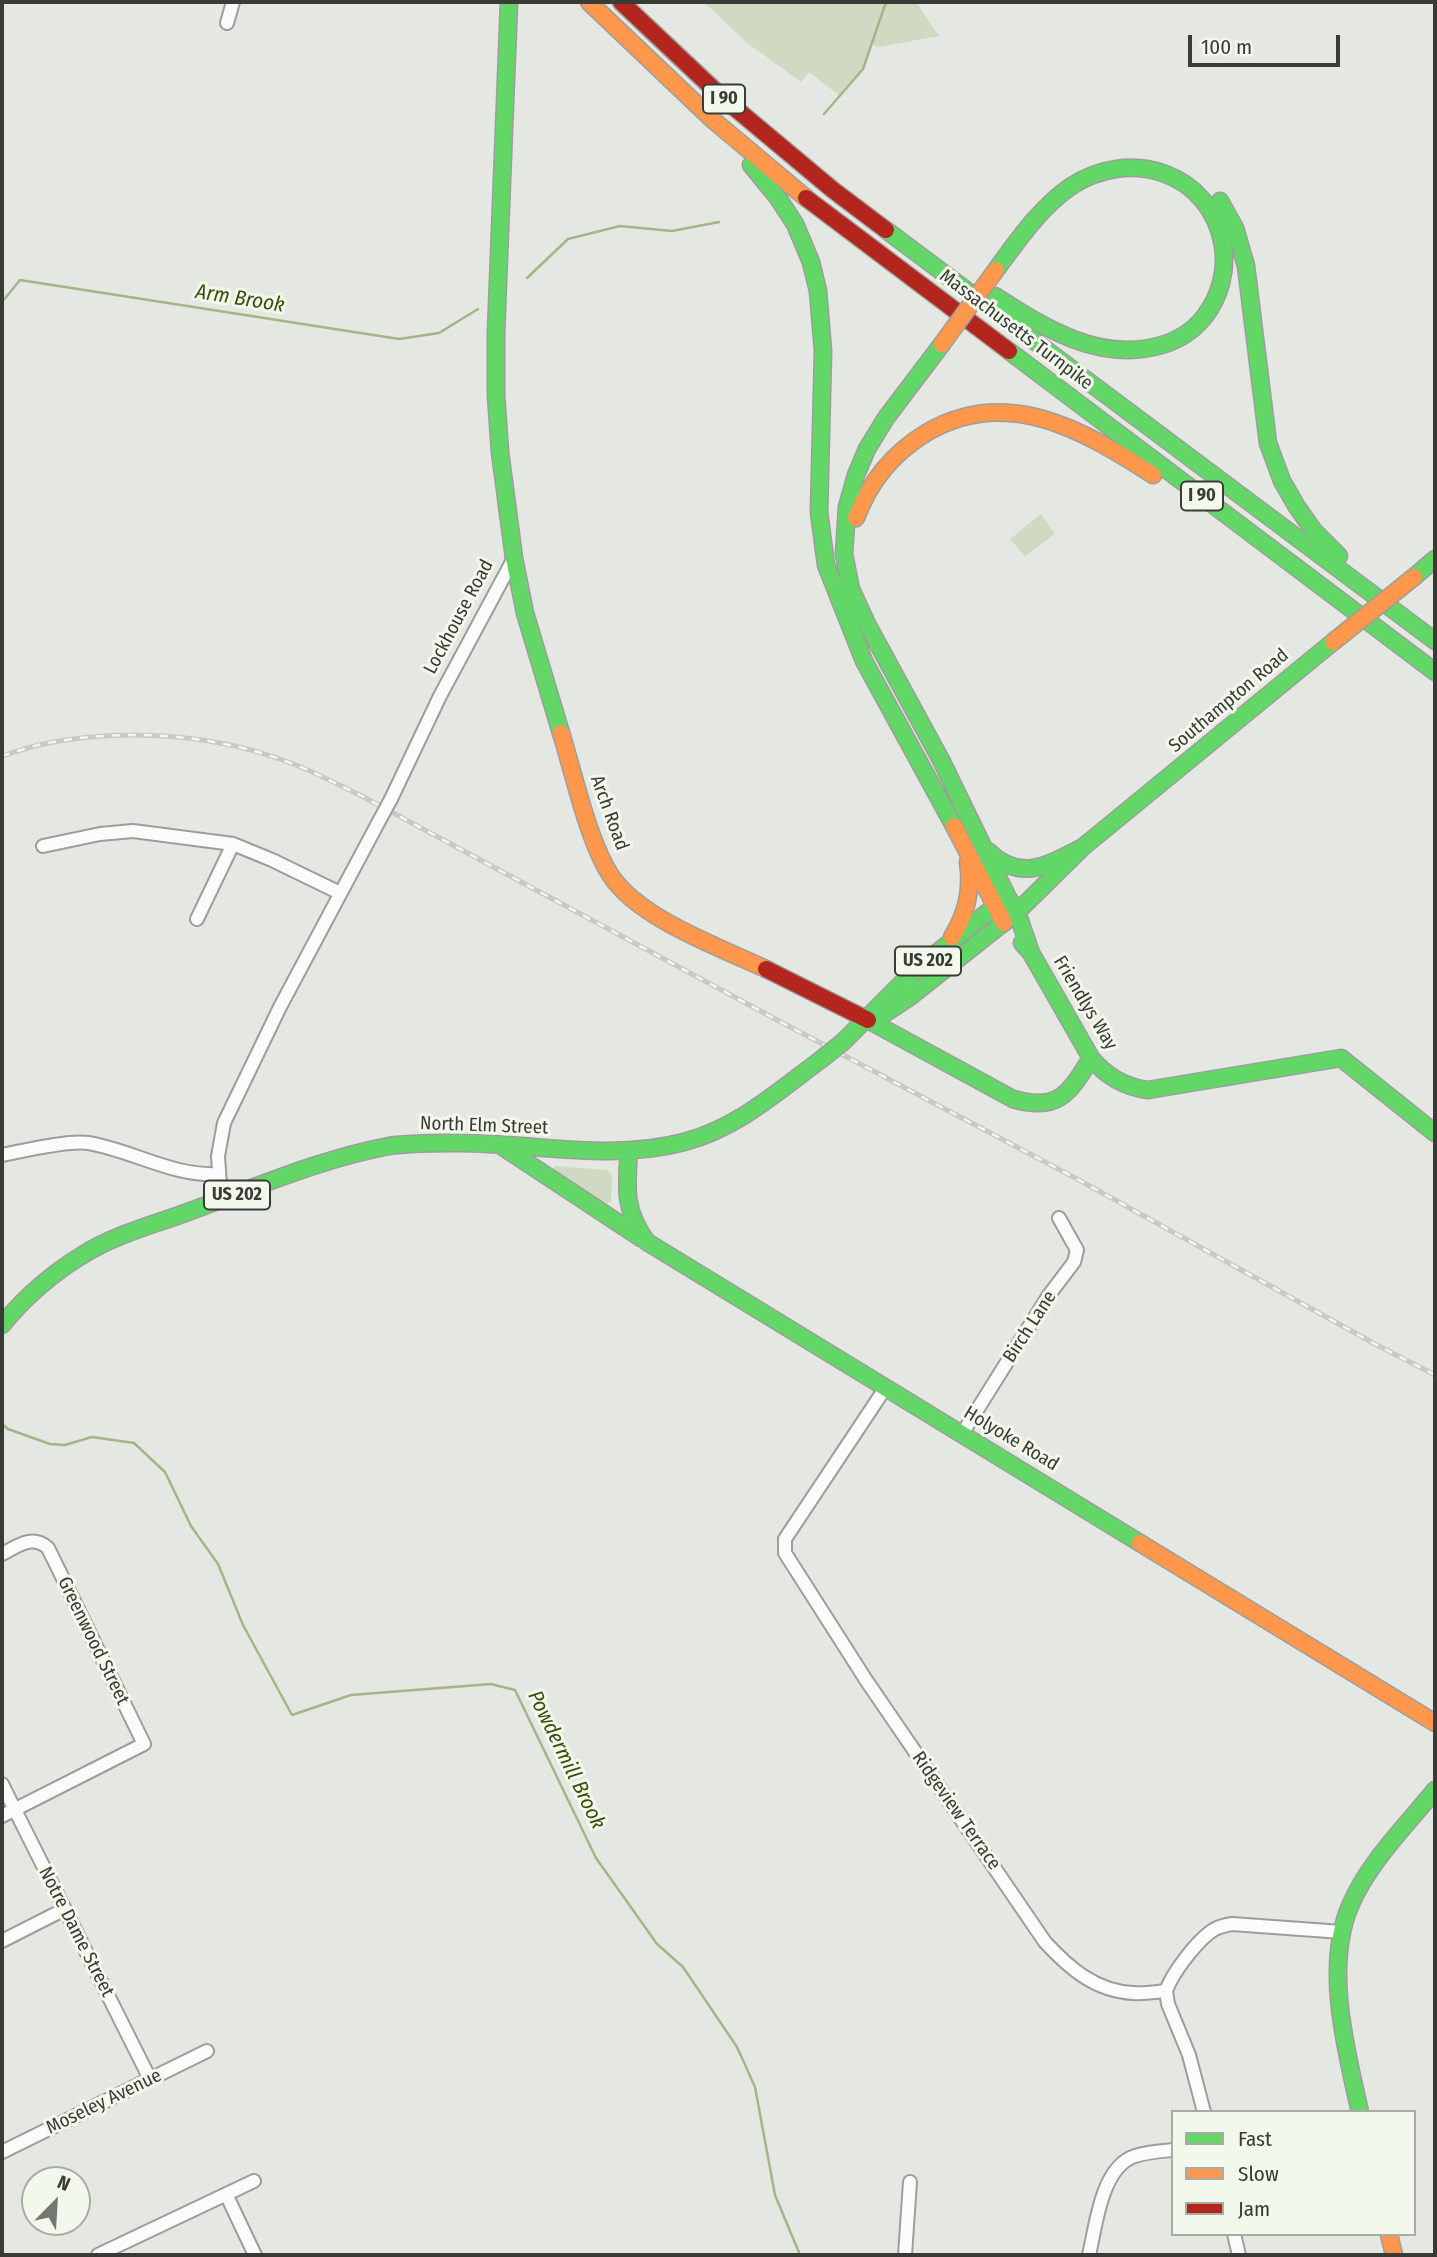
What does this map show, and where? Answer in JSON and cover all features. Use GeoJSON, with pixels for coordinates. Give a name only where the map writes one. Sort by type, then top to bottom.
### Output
{"type":"FeatureCollection","features":[{"type":"Feature","properties":{"kind":"main road","name":"Massachusetts Turnpike"},"geometry":{"type":"LineString","coordinates":[[589,2],[713,120],[810,201],[1435,671]]}},
{"type":"Feature","properties":{"kind":"main road","name":"Massachusetts Turnpike"},"geometry":{"type":"LineString","coordinates":[[621,2],[723,97],[833,190],[1435,641]]}},
{"type":"Feature","properties":{"kind":"main road","name":"Lockhouse Road"},"geometry":{"type":"LineString","coordinates":[[509,8],[502,131],[495,364],[500,452],[514,558]]}},
{"type":"Feature","properties":{"kind":"main road"},"geometry":{"type":"LineString","coordinates":[[713,120],[783,204],[800,232],[814,269],[822,319],[820,519],[829,572],[845,592]]}},
{"type":"Feature","properties":{"kind":"main road"},"geometry":{"type":"LineString","coordinates":[[943,949],[962,921],[970,894],[970,876],[960,836],[864,662],[852,635],[845,592],[844,531],[850,495],[859,467],[878,428],[937,340],[1037,202],[1055,185],[1091,163],[1131,155],[1156,158],[1179,165],[1201,180],[1220,201],[1235,228],[1246,266],[1268,443],[1282,481],[1314,531],[1342,558],[1435,629]]}},
{"type":"Feature","properties":{"kind":"main road"},"geometry":{"type":"LineString","coordinates":[[833,190],[1032,319],[1071,339],[1105,349],[1126,351],[1154,348],[1192,329],[1208,313],[1216,298],[1222,282],[1224,254],[1215,220],[1194,191],[1164,172],[1129,167],[1091,176],[1058,196],[991,268]]}},
{"type":"Feature","properties":{"kind":"main road"},"geometry":{"type":"LineString","coordinates":[[845,592],[855,521],[868,490],[890,460],[920,436],[947,422],[975,414],[1016,412],[1057,421],[1095,438],[1187,497],[1325,595],[1352,610]]}},
{"type":"Feature","properties":{"kind":"main road","name":"Arch Road"},"geometry":{"type":"LineString","coordinates":[[514,558],[525,613],[570,768],[599,853],[618,885],[664,919],[809,989],[1000,1093],[1030,1105],[1051,1105],[1058,1100],[1078,1081],[1091,1058]]}},
{"type":"Feature","properties":{"kind":"main road","name":"Southampton Road"},"geometry":{"type":"LineString","coordinates":[[868,1020],[897,1006],[1004,923],[1083,847],[1435,559]]}},
{"type":"Feature","properties":{"kind":"main road","name":"Friendlys Way"},"geometry":{"type":"LineString","coordinates":[[845,592],[941,760],[1017,912],[1031,953],[1091,1058],[1106,1073],[1131,1087],[1149,1090],[1341,1058],[1435,1133]]}},
{"type":"Feature","properties":{"kind":"main road","name":"Friendlys Way"},"geometry":{"type":"LineString","coordinates":[[960,836],[1004,923],[1031,953]]}},
{"type":"Feature","properties":{"kind":"main road"},"geometry":{"type":"LineString","coordinates":[[980,841],[999,864],[1015,868],[1045,866],[1083,847]]}},
{"type":"Feature","properties":{"kind":"main road","name":"Southampton Road"},"geometry":{"type":"LineString","coordinates":[[819,1061],[868,1020],[912,973],[1007,896],[1052,877]]}},
{"type":"Feature","properties":{"kind":"main road","name":"North Elm Street"},"geometry":{"type":"LineString","coordinates":[[2,1325],[20,1303],[44,1281],[83,1254],[128,1234],[318,1164],[376,1149],[454,1143],[629,1152],[656,1149],[691,1141],[739,1119],[819,1061]]}},
{"type":"Feature","properties":{"kind":"main road"},"geometry":{"type":"LineString","coordinates":[[503,1147],[647,1242]]}},
{"type":"Feature","properties":{"kind":"main road","name":"Holyoke Road"},"geometry":{"type":"LineString","coordinates":[[629,1152],[627,1205],[636,1229],[647,1242],[1435,1723]]}},
{"type":"Feature","properties":{"kind":"main road"},"geometry":{"type":"LineString","coordinates":[[1360,2110],[1341,2008],[1342,1932],[1357,1895],[1435,1790]]}},
{"type":"Feature","properties":{"kind":"main road"},"geometry":{"type":"LineString","coordinates":[[1389,2236],[1394,2255]]}},
{"type":"Feature","properties":{"kind":"street"},"geometry":{"type":"LineString","coordinates":[[227,23],[233,2]]}},
{"type":"Feature","properties":{"kind":"street"},"geometry":{"type":"LineString","coordinates":[[497,2],[509,8]]}},
{"type":"Feature","properties":{"kind":"street","name":"Lockhouse Road"},"geometry":{"type":"LineString","coordinates":[[221,1200],[220,1138],[229,1110],[391,799],[440,696],[514,558]]}},
{"type":"Feature","properties":{"kind":"street"},"geometry":{"type":"LineString","coordinates":[[43,846],[100,834],[133,831],[233,844],[340,893]]}},
{"type":"Feature","properties":{"kind":"street"},"geometry":{"type":"LineString","coordinates":[[197,919],[233,844]]}},
{"type":"Feature","properties":{"kind":"street"},"geometry":{"type":"LineString","coordinates":[[2,1155],[86,1142],[178,1170],[205,1175],[219,1174]]}},
{"type":"Feature","properties":{"kind":"street","name":"Birch Lane"},"geometry":{"type":"LineString","coordinates":[[962,1434],[1049,1295],[1074,1262],[1077,1250],[1059,1217]]}},
{"type":"Feature","properties":{"kind":"street","name":"Ridgeview Terrace"},"geometry":{"type":"LineString","coordinates":[[886,1387],[785,1539],[785,1553],[866,1680],[1045,1941],[1074,1970],[1098,1986],[1133,1993],[1166,1991]]}},
{"type":"Feature","properties":{"kind":"street","name":"Greenwood Street"},"geometry":{"type":"LineString","coordinates":[[2,1554],[27,1542],[38,1542],[50,1553],[144,1744],[14,1809]]}},
{"type":"Feature","properties":{"kind":"street","name":"Notre Dame Street"},"geometry":{"type":"LineString","coordinates":[[2,1784],[150,2079]]}},
{"type":"Feature","properties":{"kind":"street"},"geometry":{"type":"LineString","coordinates":[[2,1816],[14,1809]]}},
{"type":"Feature","properties":{"kind":"street"},"geometry":{"type":"LineString","coordinates":[[2,1941],[65,1909]]}},
{"type":"Feature","properties":{"kind":"street"},"geometry":{"type":"LineString","coordinates":[[1203,2110],[1189,2055],[1168,2004],[1166,1991],[1179,1969],[1212,1930],[1220,1926],[1232,1924],[1342,1932]]}},
{"type":"Feature","properties":{"kind":"street","name":"Moseley Avenue"},"geometry":{"type":"LineString","coordinates":[[2,2152],[207,2051]]}},
{"type":"Feature","properties":{"kind":"street"},"geometry":{"type":"LineString","coordinates":[[1090,2255],[1097,2217],[1110,2179],[1117,2169],[1135,2156],[1171,2150]]}},
{"type":"Feature","properties":{"kind":"street"},"geometry":{"type":"LineString","coordinates":[[99,2255],[125,2250],[254,2181]]}},
{"type":"Feature","properties":{"kind":"street"},"geometry":{"type":"LineString","coordinates":[[905,2255],[911,2182]]}},
{"type":"Feature","properties":{"kind":"street"},"geometry":{"type":"LineString","coordinates":[[226,2194],[256,2255]]}},
{"type":"Feature","properties":{"kind":"street"},"geometry":{"type":"LineString","coordinates":[[1234,2236],[1239,2255]]}},
{"type":"Feature","properties":{"kind":"green space"},"geometry":{"type":"Polygon","coordinates":[[[704,2],[916,2],[939,36],[878,47],[871,43],[863,69],[844,89],[841,97],[809,72],[801,82],[746,42],[704,2]]]}},
{"type":"Feature","properties":{"kind":"green space"},"geometry":{"type":"Polygon","coordinates":[[[1041,514],[1055,534],[1025,556],[1010,539],[1041,514]]]}},
{"type":"Feature","properties":{"kind":"green space"},"geometry":{"type":"Polygon","coordinates":[[[555,1166],[608,1170],[612,1176],[611,1202],[605,1204],[551,1170],[555,1166]]]}},
{"type":"Feature","properties":{"kind":"waterway","name":"Arm Brook"},"geometry":{"type":"LineString","coordinates":[[824,114],[863,69],[886,2]]}},
{"type":"Feature","properties":{"kind":"waterway","name":"Arm Brook"},"geometry":{"type":"LineString","coordinates":[[527,278],[568,239],[620,226],[672,231],[719,222]]}},
{"type":"Feature","properties":{"kind":"waterway","name":"Arm Brook"},"geometry":{"type":"LineString","coordinates":[[2,302],[20,280],[399,339],[439,333],[478,309]]}},
{"type":"Feature","properties":{"kind":"waterway","name":"Powdermill Brook"},"geometry":{"type":"LineString","coordinates":[[2,1424],[8,1429],[50,1444],[65,1445],[92,1437],[134,1443],[165,1472],[191,1526],[218,1564],[243,1625],[292,1715],[351,1695],[491,1684],[515,1690],[596,1858],[657,1944],[683,1967],[737,2047],[755,2087],[775,2195],[800,2255]]}},
{"type":"Feature","properties":{"kind":"railway"},"geometry":{"type":"LineString","coordinates":[[2,756],[38,745],[75,739],[171,736],[235,746],[304,768],[360,795],[1079,1180],[1435,1375]]}},
{"type":"Feature","properties":{"kind":"traffic: fast"},"geometry":{"type":"LineString","coordinates":[[509,2],[496,333],[500,452],[514,558],[525,613],[561,733]]}},
{"type":"Feature","properties":{"kind":"traffic: fast"},"geometry":{"type":"LineString","coordinates":[[751,165],[795,224],[811,262],[818,291],[823,351],[819,512],[826,565],[864,661],[954,826]]}},
{"type":"Feature","properties":{"kind":"traffic: fast"},"geometry":{"type":"LineString","coordinates":[[995,296],[1074,340],[1117,350],[1162,345],[1191,330],[1210,308],[1223,273],[1224,255],[1215,220],[1202,200],[1185,184],[1164,173],[1141,168],[1117,169],[1093,175],[1059,195],[1030,225],[996,270]]}},
{"type":"Feature","properties":{"kind":"traffic: fast"},"geometry":{"type":"LineString","coordinates":[[1220,201],[1235,228],[1246,266],[1268,443],[1282,481],[1297,507],[1314,531],[1339,556]]}},
{"type":"Feature","properties":{"kind":"traffic: fast"},"geometry":{"type":"LineString","coordinates":[[886,230],[1435,641]]}},
{"type":"Feature","properties":{"kind":"traffic: fast"},"geometry":{"type":"LineString","coordinates":[[868,1020],[884,1014],[911,996],[1017,912],[941,760],[867,624],[851,589],[844,554],[847,507],[867,449],[886,418],[942,344]]}},
{"type":"Feature","properties":{"kind":"traffic: fast"},"geometry":{"type":"LineString","coordinates":[[1009,351],[1435,672]]}},
{"type":"Feature","properties":{"kind":"traffic: fast"},"geometry":{"type":"LineString","coordinates":[[1414,577],[1435,559]]}},
{"type":"Feature","properties":{"kind":"traffic: fast"},"geometry":{"type":"LineString","coordinates":[[1031,953],[1017,912],[1083,847],[1333,642]]}},
{"type":"Feature","properties":{"kind":"traffic: fast"},"geometry":{"type":"LineString","coordinates":[[988,851],[1000,861],[1023,869],[1046,865],[1083,847]]}},
{"type":"Feature","properties":{"kind":"traffic: fast"},"geometry":{"type":"LineString","coordinates":[[843,1042],[913,972],[1003,900]]}},
{"type":"Feature","properties":{"kind":"traffic: fast"},"geometry":{"type":"LineString","coordinates":[[868,1020],[1013,1099],[1041,1103],[1061,1097],[1076,1081],[1091,1058],[1031,953],[1022,943]]}},
{"type":"Feature","properties":{"kind":"traffic: fast"},"geometry":{"type":"LineString","coordinates":[[819,1061],[843,1042]]}},
{"type":"Feature","properties":{"kind":"traffic: fast"},"geometry":{"type":"LineString","coordinates":[[1091,1058],[1116,1080],[1148,1090],[1341,1058],[1435,1133]]}},
{"type":"Feature","properties":{"kind":"traffic: fast"},"geometry":{"type":"LineString","coordinates":[[2,1325],[48,1279],[106,1242],[312,1166],[389,1146],[413,1144],[482,1143],[598,1151],[656,1148],[703,1136],[739,1119],[819,1061]]}},
{"type":"Feature","properties":{"kind":"traffic: fast"},"geometry":{"type":"LineString","coordinates":[[503,1147],[641,1238]]}},
{"type":"Feature","properties":{"kind":"traffic: fast"},"geometry":{"type":"LineString","coordinates":[[629,1151],[628,1199],[634,1220],[647,1242],[1140,1543]]}},
{"type":"Feature","properties":{"kind":"traffic: fast"},"geometry":{"type":"LineString","coordinates":[[1360,2110],[1340,2009],[1338,1982],[1342,1930],[1350,1906],[1367,1875],[1388,1845],[1435,1790]]}},
{"type":"Feature","properties":{"kind":"traffic: slow"},"geometry":{"type":"LineString","coordinates":[[589,2],[713,120],[806,198]]}},
{"type":"Feature","properties":{"kind":"traffic: slow"},"geometry":{"type":"LineString","coordinates":[[942,344],[996,270]]}},
{"type":"Feature","properties":{"kind":"traffic: slow"},"geometry":{"type":"LineString","coordinates":[[856,518],[875,480],[893,459],[914,441],[956,419],[986,413],[1015,413],[1072,429],[1153,475]]}},
{"type":"Feature","properties":{"kind":"traffic: slow"},"geometry":{"type":"LineString","coordinates":[[1333,642],[1414,577]]}},
{"type":"Feature","properties":{"kind":"traffic: slow"},"geometry":{"type":"LineString","coordinates":[[561,733],[595,845],[611,876],[624,891],[660,919],[766,969]]}},
{"type":"Feature","properties":{"kind":"traffic: slow"},"geometry":{"type":"LineString","coordinates":[[954,826],[1004,923]]}},
{"type":"Feature","properties":{"kind":"traffic: slow"},"geometry":{"type":"LineString","coordinates":[[952,937],[967,901],[968,862]]}},
{"type":"Feature","properties":{"kind":"traffic: slow"},"geometry":{"type":"LineString","coordinates":[[1140,1543],[1435,1723]]}},
{"type":"Feature","properties":{"kind":"traffic: slow"},"geometry":{"type":"LineString","coordinates":[[1389,2236],[1394,2255]]}},
{"type":"Feature","properties":{"kind":"traffic: jam"},"geometry":{"type":"LineString","coordinates":[[621,2],[723,98],[833,190],[886,230]]}},
{"type":"Feature","properties":{"kind":"traffic: jam"},"geometry":{"type":"LineString","coordinates":[[806,198],[1009,351]]}},
{"type":"Feature","properties":{"kind":"traffic: jam"},"geometry":{"type":"LineString","coordinates":[[766,969],[868,1020]]}}]}
